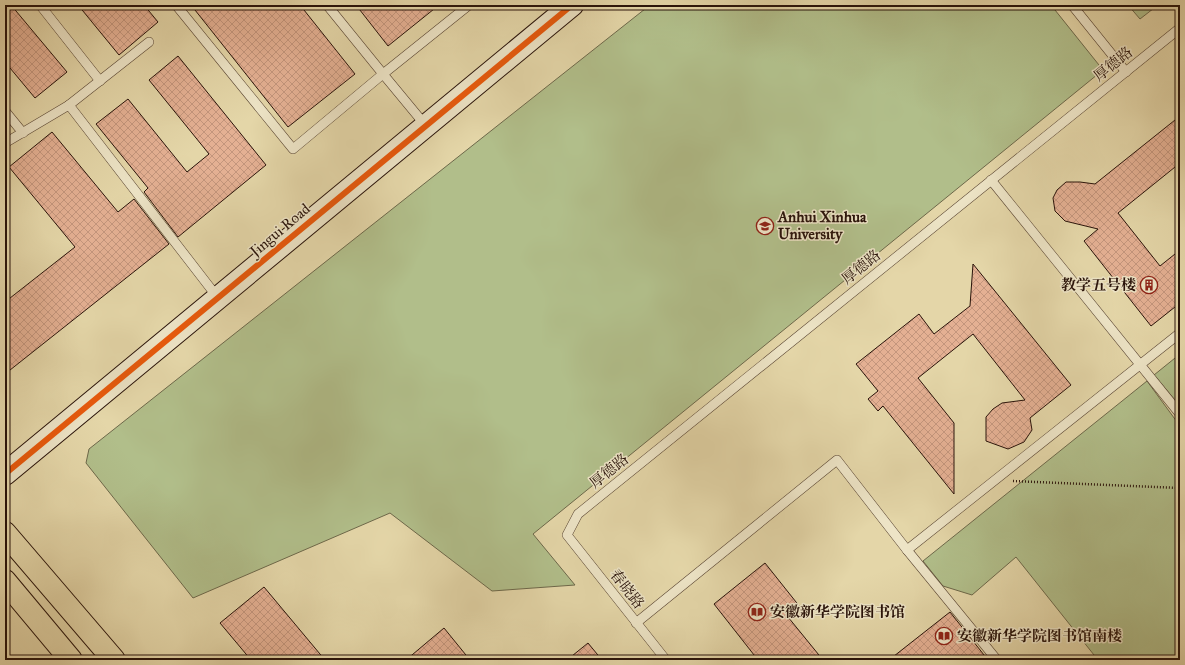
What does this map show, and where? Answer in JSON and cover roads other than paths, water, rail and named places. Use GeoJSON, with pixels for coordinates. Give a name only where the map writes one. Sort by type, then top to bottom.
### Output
{"type":"FeatureCollection","features":[{"type":"Feature","properties":{"kind":"main road"},"geometry":{"type":"LineString","coordinates":[[5,533],[114,660]]}},
{"type":"Feature","properties":{"kind":"main road"},"geometry":{"type":"LineString","coordinates":[[5,581],[71,660]]}},
{"type":"Feature","properties":{"kind":"street","name":"Jingui Road"},"geometry":{"type":"LineString","coordinates":[[5,474],[572,5]]}},
{"type":"Feature","properties":{"kind":"lane"},"geometry":{"type":"LineString","coordinates":[[40,5],[100,80]]}},
{"type":"Feature","properties":{"kind":"lane"},"geometry":{"type":"LineString","coordinates":[[176,5],[293,149],[469,5]]}},
{"type":"Feature","properties":{"kind":"lane"},"geometry":{"type":"LineString","coordinates":[[327,5],[426,126]]}},
{"type":"Feature","properties":{"kind":"lane"},"geometry":{"type":"LineString","coordinates":[[1072,5],[1126,72]]}},
{"type":"Feature","properties":{"kind":"lane","name":"厚德路"},"geometry":{"type":"LineString","coordinates":[[567,534],[578,514],[1180,28]]}},
{"type":"Feature","properties":{"kind":"lane"},"geometry":{"type":"LineString","coordinates":[[5,144],[69,105],[149,42]]}},
{"type":"Feature","properties":{"kind":"lane"},"geometry":{"type":"LineString","coordinates":[[69,105],[218,298]]}},
{"type":"Feature","properties":{"kind":"lane"},"geometry":{"type":"LineString","coordinates":[[5,111],[23,133]]}},
{"type":"Feature","properties":{"kind":"lane"},"geometry":{"type":"LineString","coordinates":[[991,180],[1180,414]]}},
{"type":"Feature","properties":{"kind":"lane"},"geometry":{"type":"LineString","coordinates":[[907,550],[1180,333]]}},
{"type":"Feature","properties":{"kind":"lane"},"geometry":{"type":"LineString","coordinates":[[636,623],[837,460],[907,550],[997,660]]}},
{"type":"Feature","properties":{"kind":"lane","name":"春晓路"},"geometry":{"type":"LineString","coordinates":[[567,534],[666,660]]}},
{"type":"Feature","properties":{"kind":"place","name":"Anhui Xinhua University"},"geometry":{"type":"Point","coordinates":[765,226]}},
{"type":"Feature","properties":{"kind":"place","name":"教学五号楼"},"geometry":{"type":"Point","coordinates":[1149,285]}},
{"type":"Feature","properties":{"kind":"place","name":"安徽新华学院图书馆"},"geometry":{"type":"Point","coordinates":[757,612]}},
{"type":"Feature","properties":{"kind":"place","name":"安徽新华学院图书馆南楼"},"geometry":{"type":"Point","coordinates":[944,636]}}]}
